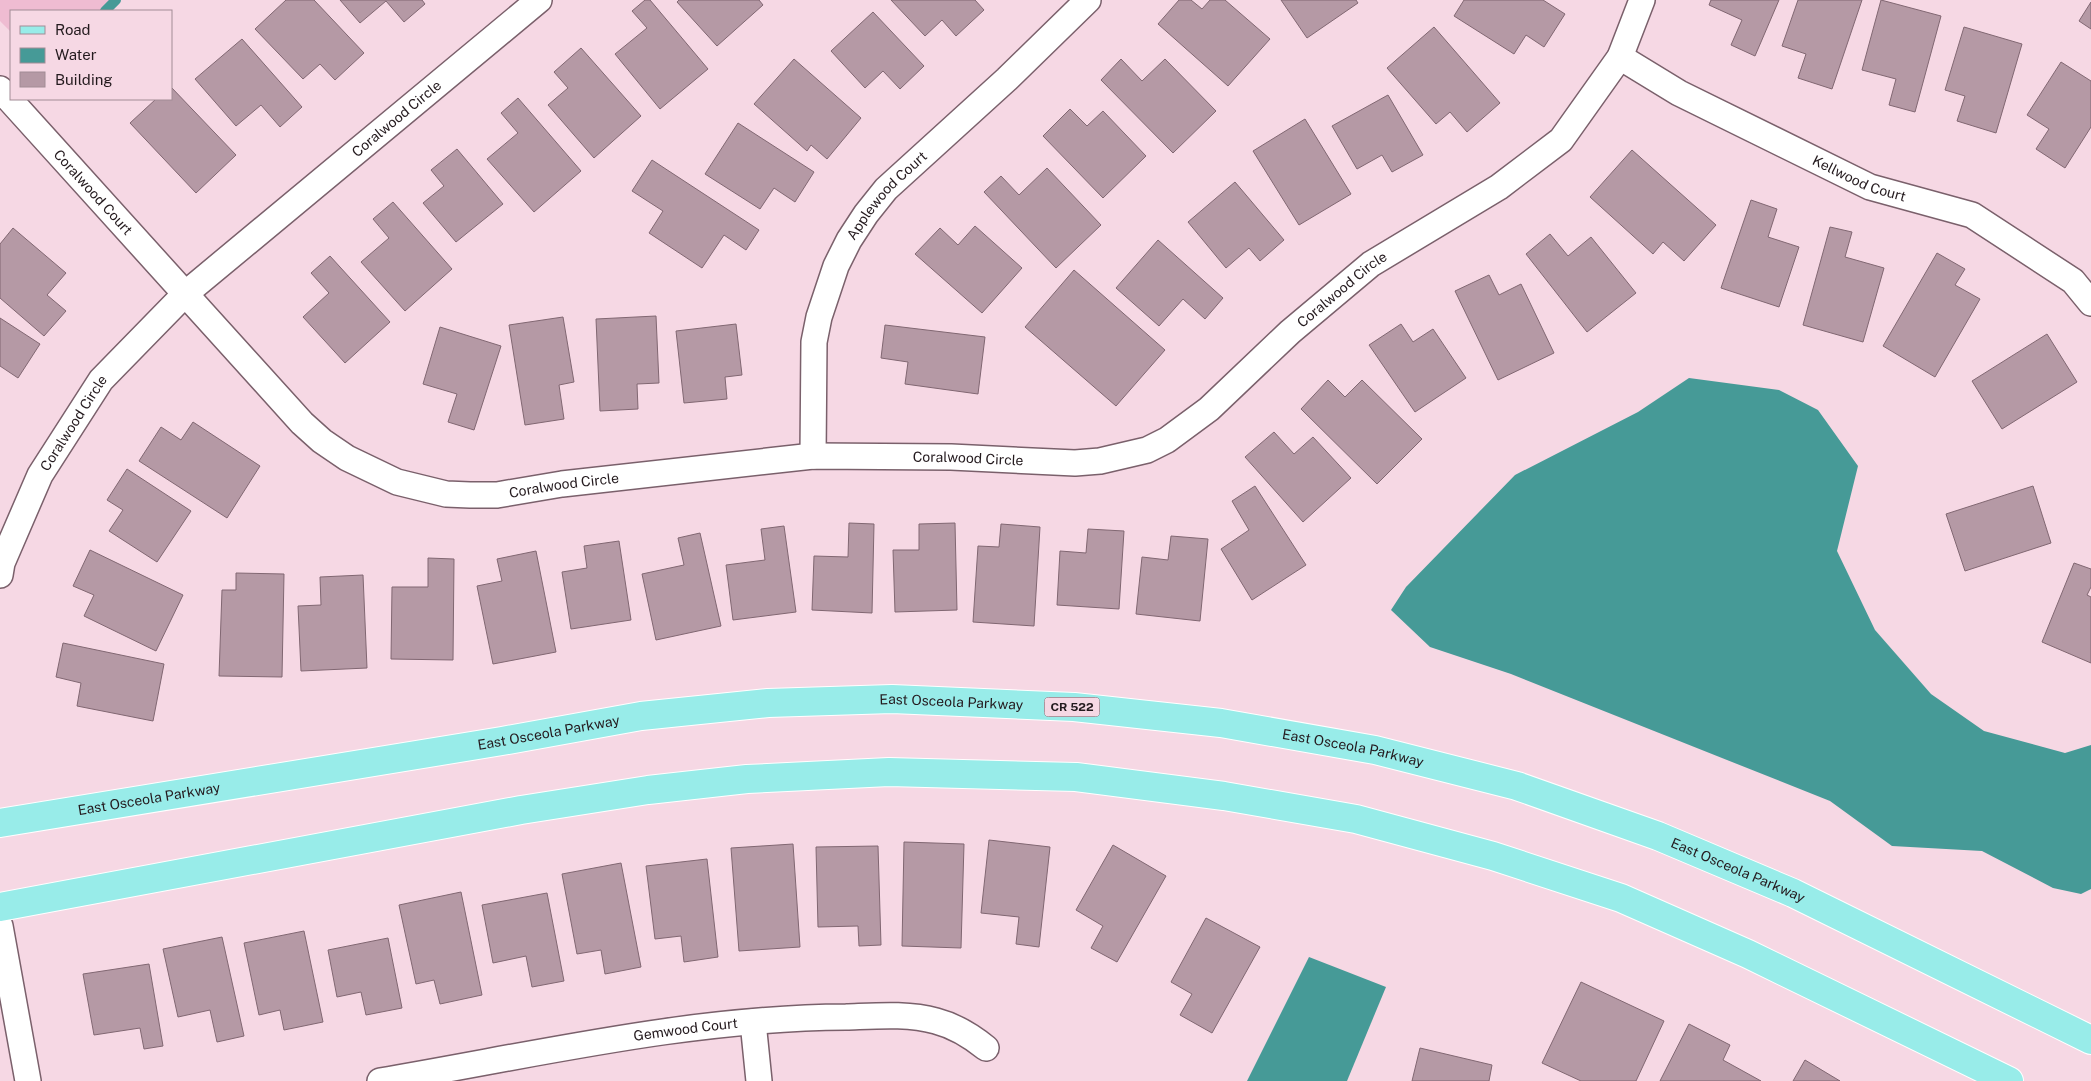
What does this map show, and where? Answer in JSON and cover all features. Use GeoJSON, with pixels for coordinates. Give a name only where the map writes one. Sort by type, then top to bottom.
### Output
{"type":"FeatureCollection","features":[{"type":"Feature","properties":{"kind":"main road","name":"East Osceola Parkway"},"geometry":{"type":"LineString","coordinates":[[0,823],[502,741],[641,716],[768,703],[892,699],[1094,709],[1220,723],[1375,750],[1518,786],[1658,836],[1793,893],[2091,1040]]}},
{"type":"Feature","properties":{"kind":"main road"},"geometry":{"type":"LineString","coordinates":[[0,907],[511,812],[648,790],[747,779],[889,772],[1076,777],[1224,796],[1356,819],[1493,856],[1620,898],[1748,954],[2009,1081]]}},
{"type":"Feature","properties":{"kind":"street","name":"Coralwood Circle"},"geometry":{"type":"LineString","coordinates":[[0,575],[2,563],[40,475],[101,380],[185,294],[539,0]]}},
{"type":"Feature","properties":{"kind":"street","name":"Applewood Court"},"geometry":{"type":"LineString","coordinates":[[812,456],[814,342],[818,317],[836,266],[849,240],[866,214],[886,189],[1007,79],[1088,0]]}},
{"type":"Feature","properties":{"kind":"street","name":"Coralwood Circle"},"geometry":{"type":"LineString","coordinates":[[185,294],[302,423],[322,441],[347,458],[397,482],[446,494],[497,495],[562,484],[812,456],[951,456],[1075,462],[1100,461],[1123,457],[1154,446],[1188,426],[1290,332],[1371,264],[1499,188],[1561,140],[1620,57],[1642,0]]}},
{"type":"Feature","properties":{"kind":"street","name":"Kellwood Court"},"geometry":{"type":"LineString","coordinates":[[1620,57],[1679,93],[1870,187],[1972,216],[2073,281],[2091,303]]}},
{"type":"Feature","properties":{"kind":"street","name":"Coralwood Court"},"geometry":{"type":"LineString","coordinates":[[0,89],[185,294]]}},
{"type":"Feature","properties":{"kind":"street"},"geometry":{"type":"LineString","coordinates":[[0,926],[28,1081]]}},
{"type":"Feature","properties":{"kind":"street","name":"Gemwood Court"},"geometry":{"type":"LineString","coordinates":[[380,1081],[662,1032],[817,1017],[915,1017],[935,1020],[955,1027],[971,1036],[986,1048]]}},
{"type":"Feature","properties":{"kind":"street"},"geometry":{"type":"LineString","coordinates":[[753,1022],[759,1081]]}},
{"type":"Feature","properties":{"kind":"shaded area"},"geometry":{"type":"Polygon","coordinates":[[[0,0],[116,0],[106,10],[10,10],[10,31],[0,21],[0,0]]]}},
{"type":"Feature","properties":{"kind":"water"},"geometry":{"type":"Polygon","coordinates":[[[1689,378],[1779,390],[1818,410],[1858,466],[1837,551],[1875,630],[1931,694],[1984,731],[2065,753],[2091,745],[2091,889],[2081,894],[2053,888],[1982,851],[1892,846],[1830,801],[1511,674],[1430,647],[1391,610],[1406,587],[1515,475],[1638,412],[1689,378]]]}},
{"type":"Feature","properties":{"kind":"water"},"geometry":{"type":"Polygon","coordinates":[[[1309,957],[1386,987],[1347,1081],[1247,1081],[1309,957]]]}},
{"type":"Feature","properties":{"kind":"building"},"geometry":{"type":"Polygon","coordinates":[[[286,0],[314,0],[364,53],[335,80],[320,64],[303,79],[255,29],[286,0]]]}},
{"type":"Feature","properties":{"kind":"building"},"geometry":{"type":"Polygon","coordinates":[[[340,0],[422,0],[425,4],[404,22],[386,1],[360,23],[340,0]]]}},
{"type":"Feature","properties":{"kind":"building"},"geometry":{"type":"Polygon","coordinates":[[[645,0],[650,0],[708,69],[660,109],[615,54],[647,28],[632,11],[645,0]]]}},
{"type":"Feature","properties":{"kind":"building"},"geometry":{"type":"Polygon","coordinates":[[[679,0],[759,0],[763,5],[717,46],[677,2],[679,0]]]}},
{"type":"Feature","properties":{"kind":"building"},"geometry":{"type":"Polygon","coordinates":[[[891,0],[975,0],[984,10],[956,36],[942,20],[925,36],[891,0]]]}},
{"type":"Feature","properties":{"kind":"building"},"geometry":{"type":"Polygon","coordinates":[[[1179,0],[1191,0],[1202,9],[1210,0],[1225,0],[1270,39],[1228,86],[1158,24],[1179,0]]]}},
{"type":"Feature","properties":{"kind":"building"},"geometry":{"type":"Polygon","coordinates":[[[1281,0],[1356,0],[1358,3],[1307,38],[1281,0]]]}},
{"type":"Feature","properties":{"kind":"building"},"geometry":{"type":"Polygon","coordinates":[[[1464,0],[1543,0],[1565,14],[1544,47],[1526,35],[1514,54],[1454,16],[1464,0]]]}},
{"type":"Feature","properties":{"kind":"building"},"geometry":{"type":"Polygon","coordinates":[[[1711,0],[1779,0],[1755,56],[1731,45],[1742,20],[1709,5],[1711,0]]]}},
{"type":"Feature","properties":{"kind":"building"},"geometry":{"type":"Polygon","coordinates":[[[1798,0],[1862,0],[1832,89],[1798,78],[1806,54],[1782,46],[1798,0]]]}},
{"type":"Feature","properties":{"kind":"building"},"geometry":{"type":"Polygon","coordinates":[[[1881,0],[1941,16],[1915,112],[1889,105],[1896,79],[1862,70],[1881,0]]]}},
{"type":"Feature","properties":{"kind":"building"},"geometry":{"type":"Polygon","coordinates":[[[2091,2],[2091,29],[2079,21],[2091,2]]]}},
{"type":"Feature","properties":{"kind":"building"},"geometry":{"type":"Polygon","coordinates":[[[873,12],[924,66],[900,89],[883,71],[865,88],[831,51],[873,12]]]}},
{"type":"Feature","properties":{"kind":"building"},"geometry":{"type":"Polygon","coordinates":[[[1434,27],[1500,103],[1467,132],[1450,112],[1436,124],[1387,68],[1434,27]]]}},
{"type":"Feature","properties":{"kind":"building"},"geometry":{"type":"Polygon","coordinates":[[[1964,27],[2022,44],[1996,133],[1957,121],[1965,96],[1945,90],[1964,27]]]}},
{"type":"Feature","properties":{"kind":"building"},"geometry":{"type":"Polygon","coordinates":[[[242,39],[302,107],[280,127],[261,105],[236,126],[195,79],[242,39]]]}},
{"type":"Feature","properties":{"kind":"building"},"geometry":{"type":"Polygon","coordinates":[[[581,48],[641,116],[594,158],[548,105],[568,88],[554,72],[581,48]]]}},
{"type":"Feature","properties":{"kind":"building"},"geometry":{"type":"Polygon","coordinates":[[[794,59],[861,118],[827,159],[811,145],[807,151],[754,104],[794,59]]]}},
{"type":"Feature","properties":{"kind":"building"},"geometry":{"type":"Polygon","coordinates":[[[1121,59],[1142,81],[1165,59],[1216,111],[1173,153],[1101,80],[1121,59]]]}},
{"type":"Feature","properties":{"kind":"building"},"geometry":{"type":"Polygon","coordinates":[[[2061,62],[2091,81],[2091,127],[2065,168],[2036,149],[2049,129],[2027,115],[2061,62]]]}},
{"type":"Feature","properties":{"kind":"building"},"geometry":{"type":"Polygon","coordinates":[[[172,88],[236,155],[196,193],[130,123],[155,100],[172,100],[172,88]]]}},
{"type":"Feature","properties":{"kind":"building"},"geometry":{"type":"Polygon","coordinates":[[[1388,95],[1423,155],[1392,172],[1382,155],[1357,169],[1332,126],[1388,95]]]}},
{"type":"Feature","properties":{"kind":"building"},"geometry":{"type":"Polygon","coordinates":[[[518,98],[581,171],[534,212],[487,159],[518,133],[501,113],[518,98]]]}},
{"type":"Feature","properties":{"kind":"building"},"geometry":{"type":"Polygon","coordinates":[[[1070,109],[1087,126],[1103,111],[1146,156],[1103,198],[1043,136],[1070,109]]]}},
{"type":"Feature","properties":{"kind":"building"},"geometry":{"type":"Polygon","coordinates":[[[1305,119],[1351,194],[1299,225],[1253,151],[1305,119]]]}},
{"type":"Feature","properties":{"kind":"building"},"geometry":{"type":"Polygon","coordinates":[[[738,123],[814,172],[795,202],[774,188],[760,209],[705,174],[738,123]]]}},
{"type":"Feature","properties":{"kind":"building"},"geometry":{"type":"Polygon","coordinates":[[[457,149],[503,204],[456,242],[423,203],[444,186],[431,170],[457,149]]]}},
{"type":"Feature","properties":{"kind":"building"},"geometry":{"type":"Polygon","coordinates":[[[1632,150],[1716,225],[1684,261],[1663,242],[1653,254],[1590,197],[1632,150]]]}},
{"type":"Feature","properties":{"kind":"building"},"geometry":{"type":"Polygon","coordinates":[[[652,160],[759,230],[746,250],[724,235],[702,268],[649,233],[663,211],[632,191],[652,160]]]}},
{"type":"Feature","properties":{"kind":"building"},"geometry":{"type":"Polygon","coordinates":[[[1047,168],[1101,225],[1056,268],[984,192],[1001,176],[1019,195],[1047,168]]]}},
{"type":"Feature","properties":{"kind":"building"},"geometry":{"type":"Polygon","coordinates":[[[1235,182],[1284,240],[1260,261],[1249,248],[1226,268],[1188,222],[1235,182]]]}},
{"type":"Feature","properties":{"kind":"building"},"geometry":{"type":"Polygon","coordinates":[[[1751,200],[1777,209],[1768,237],[1799,247],[1779,307],[1721,288],[1751,200]]]}},
{"type":"Feature","properties":{"kind":"building"},"geometry":{"type":"Polygon","coordinates":[[[393,202],[452,269],[405,311],[361,262],[389,238],[373,219],[393,202]]]}},
{"type":"Feature","properties":{"kind":"building"},"geometry":{"type":"Polygon","coordinates":[[[975,226],[1022,268],[982,313],[915,254],[940,228],[958,245],[975,226]]]}},
{"type":"Feature","properties":{"kind":"building"},"geometry":{"type":"Polygon","coordinates":[[[1830,227],[1852,232],[1845,257],[1884,268],[1863,342],[1803,325],[1830,227]]]}},
{"type":"Feature","properties":{"kind":"building"},"geometry":{"type":"Polygon","coordinates":[[[13,228],[66,273],[47,295],[66,311],[44,336],[0,298],[0,244],[13,228]]]}},
{"type":"Feature","properties":{"kind":"building"},"geometry":{"type":"Polygon","coordinates":[[[1550,234],[1568,256],[1591,237],[1636,293],[1587,332],[1526,254],[1550,234]]]}},
{"type":"Feature","properties":{"kind":"building"},"geometry":{"type":"Polygon","coordinates":[[[1158,240],[1223,298],[1205,319],[1183,299],[1159,326],[1116,288],[1158,240]]]}},
{"type":"Feature","properties":{"kind":"building"},"geometry":{"type":"Polygon","coordinates":[[[1937,253],[1965,269],[1955,285],[1980,299],[1935,377],[1883,346],[1937,253]]]}},
{"type":"Feature","properties":{"kind":"building"},"geometry":{"type":"Polygon","coordinates":[[[330,256],[390,322],[345,363],[303,317],[329,293],[311,273],[330,256]]]}},
{"type":"Feature","properties":{"kind":"building"},"geometry":{"type":"Polygon","coordinates":[[[1074,270],[1165,350],[1116,406],[1025,327],[1074,270]]]}},
{"type":"Feature","properties":{"kind":"building"},"geometry":{"type":"Polygon","coordinates":[[[1489,275],[1499,295],[1521,284],[1554,353],[1498,380],[1455,291],[1489,275]]]}},
{"type":"Feature","properties":{"kind":"building"},"geometry":{"type":"Polygon","coordinates":[[[656,316],[659,383],[637,384],[638,409],[600,411],[596,319],[656,316]]]}},
{"type":"Feature","properties":{"kind":"building"},"geometry":{"type":"Polygon","coordinates":[[[563,317],[574,382],[559,385],[564,419],[525,425],[509,325],[563,317]]]}},
{"type":"Feature","properties":{"kind":"building"},"geometry":{"type":"Polygon","coordinates":[[[0,318],[40,344],[18,378],[0,366],[0,318]]]}},
{"type":"Feature","properties":{"kind":"building"},"geometry":{"type":"Polygon","coordinates":[[[736,324],[742,375],[725,377],[727,399],[684,403],[676,331],[736,324]]]}},
{"type":"Feature","properties":{"kind":"building"},"geometry":{"type":"Polygon","coordinates":[[[1401,324],[1413,342],[1433,329],[1466,378],[1415,412],[1369,345],[1401,324]]]}},
{"type":"Feature","properties":{"kind":"building"},"geometry":{"type":"Polygon","coordinates":[[[885,325],[985,337],[978,394],[905,384],[908,362],[881,358],[885,325]]]}},
{"type":"Feature","properties":{"kind":"building"},"geometry":{"type":"Polygon","coordinates":[[[440,327],[501,346],[474,430],[448,422],[457,394],[423,384],[440,327]]]}},
{"type":"Feature","properties":{"kind":"building"},"geometry":{"type":"Polygon","coordinates":[[[2047,334],[2077,382],[2002,429],[1972,381],[2047,334]]]}},
{"type":"Feature","properties":{"kind":"building"},"geometry":{"type":"Polygon","coordinates":[[[1328,380],[1345,397],[1362,380],[1422,439],[1377,484],[1301,409],[1328,380]]]}},
{"type":"Feature","properties":{"kind":"building"},"geometry":{"type":"Polygon","coordinates":[[[193,422],[260,466],[227,518],[139,461],[161,427],[181,440],[193,422]]]}},
{"type":"Feature","properties":{"kind":"building"},"geometry":{"type":"Polygon","coordinates":[[[1274,432],[1294,454],[1313,437],[1351,478],[1303,522],[1245,457],[1274,432]]]}},
{"type":"Feature","properties":{"kind":"building"},"geometry":{"type":"Polygon","coordinates":[[[127,469],[191,511],[157,562],[109,531],[123,510],[107,500],[127,469]]]}},
{"type":"Feature","properties":{"kind":"building"},"geometry":{"type":"Polygon","coordinates":[[[1255,486],[1306,565],[1252,600],[1221,549],[1249,530],[1232,501],[1255,486]]]}},
{"type":"Feature","properties":{"kind":"building"},"geometry":{"type":"Polygon","coordinates":[[[2033,486],[2051,543],[1965,571],[1946,514],[2033,486]]]}},
{"type":"Feature","properties":{"kind":"building"},"geometry":{"type":"Polygon","coordinates":[[[849,523],[874,524],[872,613],[812,610],[814,556],[848,557],[849,523]]]}},
{"type":"Feature","properties":{"kind":"building"},"geometry":{"type":"Polygon","coordinates":[[[955,523],[957,610],[895,612],[893,550],[919,550],[919,524],[955,523]]]}},
{"type":"Feature","properties":{"kind":"building"},"geometry":{"type":"Polygon","coordinates":[[[1001,524],[1040,527],[1034,626],[973,622],[978,546],[999,547],[1001,524]]]}},
{"type":"Feature","properties":{"kind":"building"},"geometry":{"type":"Polygon","coordinates":[[[784,526],[796,612],[733,620],[726,565],[765,560],[761,529],[784,526]]]}},
{"type":"Feature","properties":{"kind":"building"},"geometry":{"type":"Polygon","coordinates":[[[1088,529],[1124,531],[1119,609],[1057,605],[1060,551],[1086,553],[1088,529]]]}},
{"type":"Feature","properties":{"kind":"building"},"geometry":{"type":"Polygon","coordinates":[[[700,533],[721,626],[656,640],[642,574],[684,565],[678,538],[700,533]]]}},
{"type":"Feature","properties":{"kind":"building"},"geometry":{"type":"Polygon","coordinates":[[[1171,536],[1208,539],[1200,621],[1136,614],[1142,557],[1168,560],[1171,536]]]}},
{"type":"Feature","properties":{"kind":"building"},"geometry":{"type":"Polygon","coordinates":[[[619,541],[631,620],[571,629],[562,572],[587,568],[584,546],[619,541]]]}},
{"type":"Feature","properties":{"kind":"building"},"geometry":{"type":"Polygon","coordinates":[[[90,550],[183,595],[156,651],[84,616],[94,595],[73,586],[90,550]]]}},
{"type":"Feature","properties":{"kind":"building"},"geometry":{"type":"Polygon","coordinates":[[[536,551],[556,652],[493,664],[477,586],[502,581],[497,559],[536,551]]]}},
{"type":"Feature","properties":{"kind":"building"},"geometry":{"type":"Polygon","coordinates":[[[428,558],[454,559],[453,660],[391,659],[392,587],[428,587],[428,558]]]}},
{"type":"Feature","properties":{"kind":"building"},"geometry":{"type":"Polygon","coordinates":[[[2074,563],[2091,569],[2091,587],[2087,595],[2091,597],[2091,663],[2042,642],[2074,563]]]}},
{"type":"Feature","properties":{"kind":"building"},"geometry":{"type":"Polygon","coordinates":[[[236,573],[284,574],[282,677],[219,676],[222,590],[236,590],[236,573]]]}},
{"type":"Feature","properties":{"kind":"building"},"geometry":{"type":"Polygon","coordinates":[[[363,575],[367,668],[301,671],[298,606],[321,605],[320,577],[363,575]]]}},
{"type":"Feature","properties":{"kind":"building"},"geometry":{"type":"Polygon","coordinates":[[[63,643],[164,664],[153,721],[77,706],[81,683],[56,677],[63,643]]]}},
{"type":"Feature","properties":{"kind":"building"},"geometry":{"type":"Polygon","coordinates":[[[989,840],[1050,847],[1039,947],[1016,944],[1019,917],[981,913],[989,840]]]}},
{"type":"Feature","properties":{"kind":"building"},"geometry":{"type":"Polygon","coordinates":[[[904,842],[964,844],[961,948],[902,946],[904,842]]]}},
{"type":"Feature","properties":{"kind":"building"},"geometry":{"type":"Polygon","coordinates":[[[793,844],[800,947],[739,951],[731,848],[793,844]]]}},
{"type":"Feature","properties":{"kind":"building"},"geometry":{"type":"Polygon","coordinates":[[[1113,845],[1166,876],[1117,962],[1091,948],[1103,926],[1076,910],[1113,845]]]}},
{"type":"Feature","properties":{"kind":"building"},"geometry":{"type":"Polygon","coordinates":[[[878,846],[881,945],[859,946],[858,926],[818,927],[816,847],[878,846]]]}},
{"type":"Feature","properties":{"kind":"building"},"geometry":{"type":"Polygon","coordinates":[[[707,859],[718,957],[684,962],[681,936],[655,939],[646,866],[707,859]]]}},
{"type":"Feature","properties":{"kind":"building"},"geometry":{"type":"Polygon","coordinates":[[[621,863],[641,967],[605,974],[601,950],[577,954],[562,874],[621,863]]]}},
{"type":"Feature","properties":{"kind":"building"},"geometry":{"type":"Polygon","coordinates":[[[461,892],[482,995],[440,1004],[434,980],[416,984],[399,905],[461,892]]]}},
{"type":"Feature","properties":{"kind":"building"},"geometry":{"type":"Polygon","coordinates":[[[547,893],[564,981],[532,987],[526,956],[493,963],[482,905],[547,893]]]}},
{"type":"Feature","properties":{"kind":"building"},"geometry":{"type":"Polygon","coordinates":[[[1206,918],[1260,947],[1212,1033],[1180,1015],[1192,994],[1171,982],[1206,918]]]}},
{"type":"Feature","properties":{"kind":"building"},"geometry":{"type":"Polygon","coordinates":[[[304,931],[323,1022],[284,1030],[280,1010],[259,1015],[244,943],[304,931]]]}},
{"type":"Feature","properties":{"kind":"building"},"geometry":{"type":"Polygon","coordinates":[[[222,937],[244,1036],[217,1042],[210,1010],[178,1017],[163,949],[222,937]]]}},
{"type":"Feature","properties":{"kind":"building"},"geometry":{"type":"Polygon","coordinates":[[[388,938],[402,1008],[366,1015],[361,992],[337,997],[328,950],[388,938]]]}},
{"type":"Feature","properties":{"kind":"building"},"geometry":{"type":"Polygon","coordinates":[[[149,964],[163,1046],[144,1049],[140,1028],[94,1035],[83,974],[149,964]]]}},
{"type":"Feature","properties":{"kind":"building"},"geometry":{"type":"Polygon","coordinates":[[[1581,982],[1664,1021],[1636,1081],[1581,1081],[1542,1063],[1581,982]]]}},
{"type":"Feature","properties":{"kind":"building"},"geometry":{"type":"Polygon","coordinates":[[[1689,1024],[1730,1045],[1723,1060],[1761,1081],[1660,1081],[1689,1024]]]}},
{"type":"Feature","properties":{"kind":"building"},"geometry":{"type":"Polygon","coordinates":[[[1420,1048],[1492,1065],[1489,1081],[1412,1081],[1420,1048]]]}},
{"type":"Feature","properties":{"kind":"building"},"geometry":{"type":"Polygon","coordinates":[[[1805,1060],[1840,1081],[1793,1081],[1805,1060]]]}},
{"type":"Feature","properties":{"kind":"waterway"},"geometry":{"type":"LineString","coordinates":[[106,10],[116,0]]}}]}
